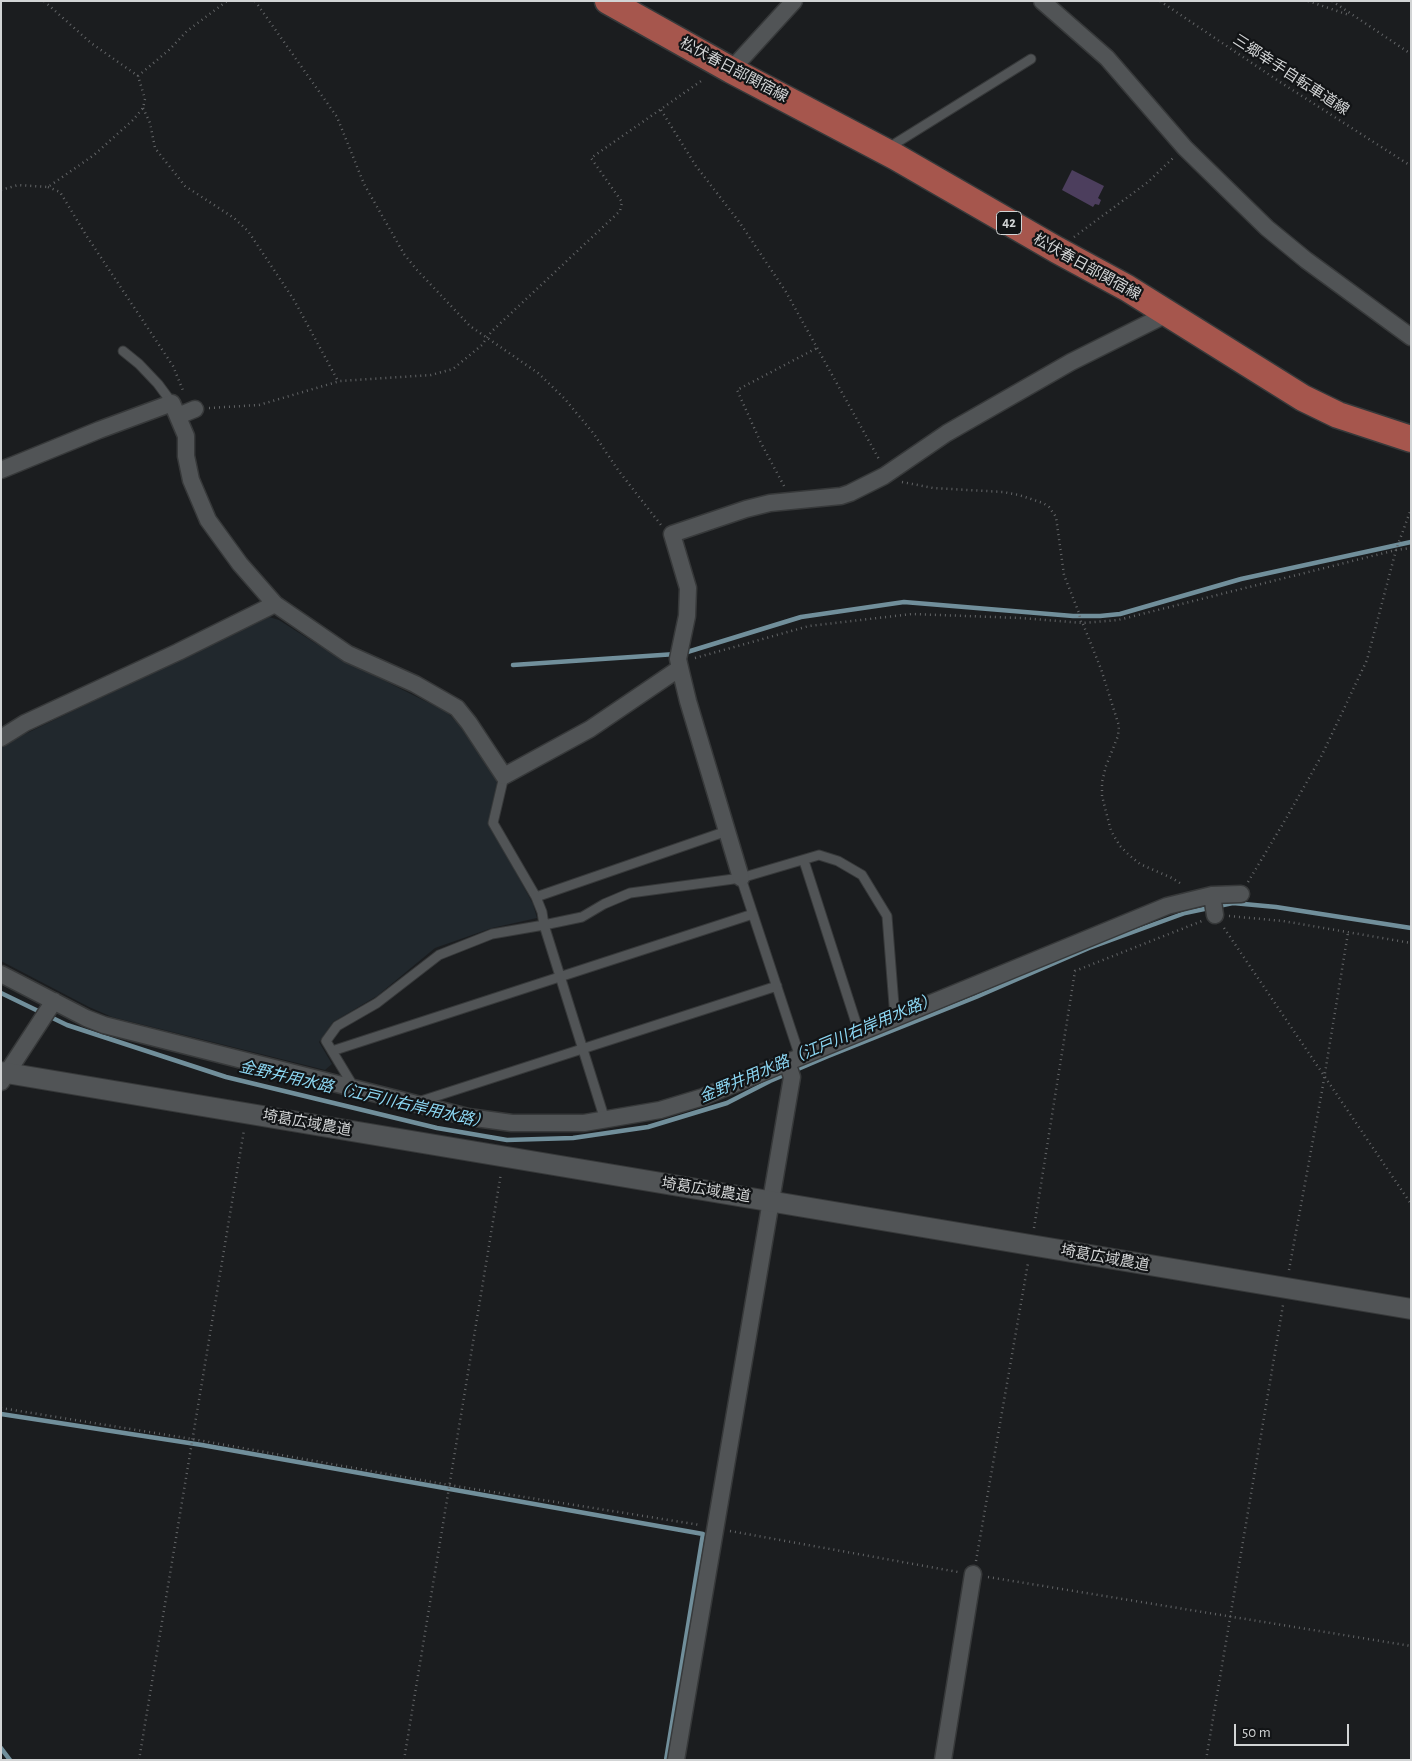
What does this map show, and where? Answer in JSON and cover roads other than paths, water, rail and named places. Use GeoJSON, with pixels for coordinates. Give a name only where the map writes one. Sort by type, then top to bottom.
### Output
{"type":"FeatureCollection","features":[{"type":"Feature","properties":{"kind":"main road","name":"松伏春日部関宿線"},"geometry":{"type":"LineString","coordinates":[[608,1],[728,68],[884,150],[1169,313],[1255,370],[1303,398],[1338,415],[1411,439]]}},
{"type":"Feature","properties":{"kind":"street"},"geometry":{"type":"LineString","coordinates":[[728,68],[794,1]]}},
{"type":"Feature","properties":{"kind":"street"},"geometry":{"type":"LineString","coordinates":[[1042,1],[1106,58],[1185,148],[1247,209],[1306,260],[1411,337]]}},
{"type":"Feature","properties":{"kind":"street"},"geometry":{"type":"LineString","coordinates":[[741,878],[688,701],[679,659],[687,616],[688,588],[672,534],[746,509],[770,503],[841,496],[850,493],[886,475],[947,434],[1071,362],[1169,313]]}},
{"type":"Feature","properties":{"kind":"street"},"geometry":{"type":"LineString","coordinates":[[1,470],[99,430],[184,410],[186,456],[191,480],[208,520],[240,564],[275,604],[348,654],[415,684],[457,708],[504,776],[590,729],[679,659]]}},
{"type":"Feature","properties":{"kind":"street"},"geometry":{"type":"LineString","coordinates":[[1,738],[25,723],[178,652],[275,604]]}},
{"type":"Feature","properties":{"kind":"street"},"geometry":{"type":"LineString","coordinates":[[1,974],[104,1025],[413,1104],[468,1117],[512,1123],[584,1123],[660,1110],[703,1097],[793,1065],[859,1032],[1167,906],[1204,896],[1241,894]]}},
{"type":"Feature","properties":{"kind":"street"},"geometry":{"type":"LineString","coordinates":[[1204,896],[1215,915]]}},
{"type":"Feature","properties":{"kind":"street"},"geometry":{"type":"LineString","coordinates":[[4,1076],[54,1001]]}},
{"type":"Feature","properties":{"kind":"street"},"geometry":{"type":"LineString","coordinates":[[676,1760],[793,1065]]}},
{"type":"Feature","properties":{"kind":"street","name":"埼葛広域農道"},"geometry":{"type":"LineString","coordinates":[[4,1076],[247,1113],[1411,1309]]}},
{"type":"Feature","properties":{"kind":"street"},"geometry":{"type":"LineString","coordinates":[[943,1760],[973,1574]]}},
{"type":"Feature","properties":{"kind":"lane"},"geometry":{"type":"LineString","coordinates":[[884,150],[1031,59]]}},
{"type":"Feature","properties":{"kind":"lane"},"geometry":{"type":"LineString","coordinates":[[123,351],[139,364],[184,410]]}},
{"type":"Feature","properties":{"kind":"lane"},"geometry":{"type":"LineString","coordinates":[[504,776],[493,823],[536,897],[542,912],[544,925],[605,1120]]}},
{"type":"Feature","properties":{"kind":"lane"},"geometry":{"type":"LineString","coordinates":[[536,897],[727,831]]}},
{"type":"Feature","properties":{"kind":"lane"},"geometry":{"type":"LineString","coordinates":[[355,1089],[326,1041],[337,1026],[377,1003],[439,954],[492,934],[582,917],[604,904],[630,893],[741,878],[820,855],[838,861],[862,875],[876,895],[887,916],[895,1018]]}},
{"type":"Feature","properties":{"kind":"lane"},"geometry":{"type":"LineString","coordinates":[[804,860],[859,1032]]}},
{"type":"Feature","properties":{"kind":"lane"},"geometry":{"type":"LineString","coordinates":[[741,878],[776,986],[793,1065]]}},
{"type":"Feature","properties":{"kind":"lane"},"geometry":{"type":"LineString","coordinates":[[332,1051],[753,914]]}},
{"type":"Feature","properties":{"kind":"lane"},"geometry":{"type":"LineString","coordinates":[[413,1104],[776,986]]}},
{"type":"Feature","properties":{"kind":"waterway"},"geometry":{"type":"LineString","coordinates":[[684,653],[801,617],[904,602],[1073,616],[1120,614],[1241,579],[1411,542]]}},
{"type":"Feature","properties":{"kind":"waterway"},"geometry":{"type":"LineString","coordinates":[[513,665],[676,654]]}},
{"type":"Feature","properties":{"kind":"waterway","name":"金野井用水路（江戸川右岸用水路）"},"geometry":{"type":"LineString","coordinates":[[1,993],[67,1025],[226,1077],[437,1128],[507,1140],[573,1138],[648,1127],[727,1103],[770,1081],[826,1057],[976,997],[1089,948],[1185,913],[1233,903],[1276,907],[1411,928]]}},
{"type":"Feature","properties":{"kind":"waterway"},"geometry":{"type":"LineString","coordinates":[[1,1414],[202,1445],[703,1534],[666,1760]]}},
{"type":"Feature","properties":{"kind":"waterway"},"geometry":{"type":"LineString","coordinates":[[1,1748],[10,1760]]}}]}
